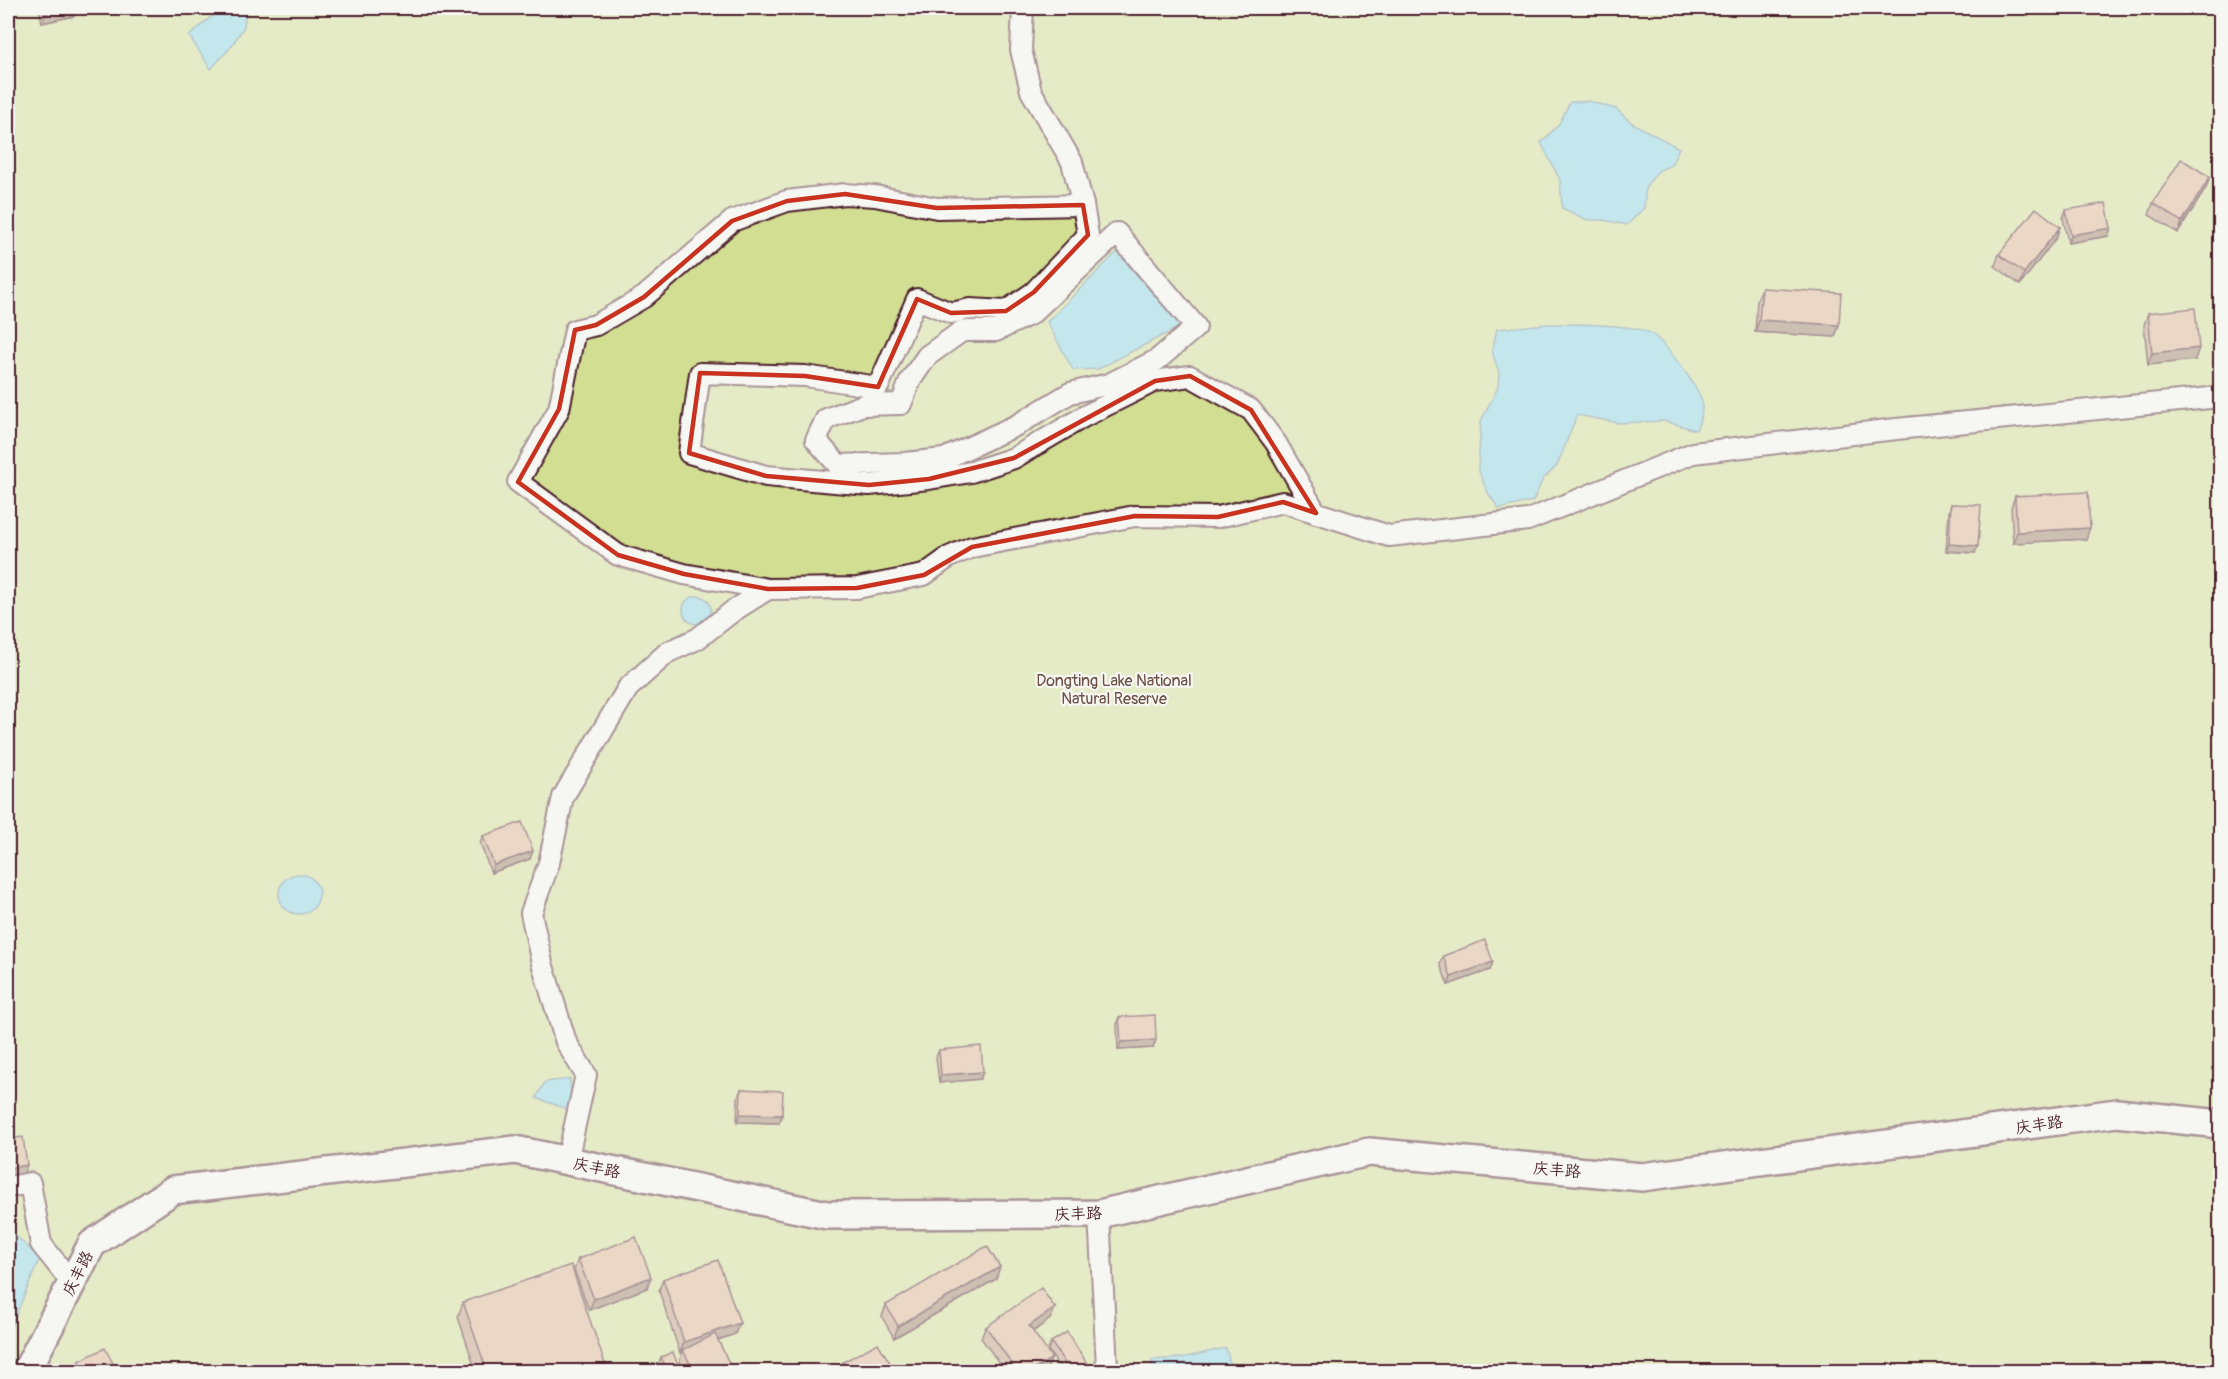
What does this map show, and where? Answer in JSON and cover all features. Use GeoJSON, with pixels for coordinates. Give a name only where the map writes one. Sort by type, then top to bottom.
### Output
{"type":"FeatureCollection","features":[{"type":"Feature","properties":{"kind":"street"},"geometry":{"type":"LineString","coordinates":[[1023,8],[1021,50],[1031,91],[1072,162],[1088,235],[1034,292],[1006,311],[970,309],[951,313],[917,298],[878,387],[805,376],[700,373],[689,453],[766,476],[868,485],[929,479],[970,472],[1014,458],[1085,416],[1155,381],[1190,376],[1251,410],[1276,443],[1316,513]]}},
{"type":"Feature","properties":{"kind":"street"},"geometry":{"type":"LineString","coordinates":[[1083,205],[937,208],[875,196],[845,194],[787,201],[732,221],[644,297],[596,326],[575,330],[559,409],[518,482],[618,555],[684,574],[768,589],[857,588],[924,575],[949,557],[972,547],[1136,516],[1218,517],[1283,502],[1389,536],[1528,520],[1693,453],[1885,430],[2220,397]]}},
{"type":"Feature","properties":{"kind":"street"},"geometry":{"type":"LineString","coordinates":[[1117,233],[1196,327],[1157,360],[1109,384],[1070,393],[1017,424],[944,459],[838,465],[816,440],[825,419],[863,405],[901,404],[910,381],[927,356],[962,331],[996,331],[1031,314],[1117,233]]}},
{"type":"Feature","properties":{"kind":"street"},"geometry":{"type":"LineString","coordinates":[[567,1161],[586,1075],[566,1042],[542,963],[531,913],[549,863],[563,797],[628,688],[668,652],[697,639],[733,611],[768,589]]}},
{"type":"Feature","properties":{"kind":"street","name":"庆丰路"},"geometry":{"type":"LineString","coordinates":[[27,1371],[92,1244],[173,1190],[515,1150],[827,1215],[1099,1214],[1369,1152],[1642,1177],[2118,1113],[2220,1124]]}},
{"type":"Feature","properties":{"kind":"street"},"geometry":{"type":"LineString","coordinates":[[8,1187],[30,1183],[41,1244],[72,1283]]}},
{"type":"Feature","properties":{"kind":"street"},"geometry":{"type":"LineString","coordinates":[[1099,1214],[1107,1367],[1110,1371]]}},
{"type":"Feature","properties":{"kind":"highlighted area"},"geometry":{"type":"Polygon","coordinates":[[[845,194],[937,208],[1083,205],[1088,235],[1034,292],[1006,311],[951,313],[917,299],[878,387],[805,376],[700,373],[689,453],[766,476],[869,485],[929,479],[1014,458],[1155,381],[1190,376],[1251,410],[1316,513],[1283,502],[1218,517],[1135,516],[972,547],[924,575],[857,588],[768,589],[684,574],[618,555],[518,482],[559,409],[575,330],[596,325],[644,297],[732,221],[787,201],[845,194]]]}},
{"type":"Feature","properties":{"kind":"green space","name":"Dongting Lake National Natural Reserve"},"geometry":{"type":"Polygon","coordinates":[[[8,8],[2220,8],[2220,1371],[8,1371],[8,8]]]}},
{"type":"Feature","properties":{"kind":"water"},"geometry":{"type":"Polygon","coordinates":[[[214,8],[246,8],[244,27],[230,48],[211,69],[189,36],[212,16],[214,8]]]}},
{"type":"Feature","properties":{"kind":"water"},"geometry":{"type":"Polygon","coordinates":[[[1588,101],[1616,109],[1632,123],[1679,148],[1671,165],[1658,171],[1646,186],[1644,208],[1627,225],[1603,220],[1587,220],[1562,208],[1560,180],[1541,143],[1559,124],[1570,102],[1588,101]]]}},
{"type":"Feature","properties":{"kind":"water"},"geometry":{"type":"Polygon","coordinates":[[[1117,252],[1181,326],[1098,369],[1073,370],[1047,322],[1117,252]]]}},
{"type":"Feature","properties":{"kind":"water"},"geometry":{"type":"Polygon","coordinates":[[[1547,324],[1617,326],[1643,330],[1652,334],[1671,353],[1693,383],[1702,402],[1702,414],[1696,430],[1664,421],[1619,423],[1577,415],[1557,466],[1543,479],[1533,501],[1499,509],[1488,493],[1478,469],[1481,421],[1498,387],[1499,373],[1492,351],[1497,329],[1547,324]]]}},
{"type":"Feature","properties":{"kind":"water"},"geometry":{"type":"Polygon","coordinates":[[[697,596],[707,600],[711,610],[707,620],[697,624],[687,620],[683,610],[687,600],[697,596]]]}},
{"type":"Feature","properties":{"kind":"water"},"geometry":{"type":"Polygon","coordinates":[[[299,874],[307,875],[313,880],[318,886],[318,902],[313,908],[307,913],[299,914],[291,913],[285,908],[280,902],[279,894],[280,886],[285,880],[291,875],[299,874]]]}},
{"type":"Feature","properties":{"kind":"water"},"geometry":{"type":"Polygon","coordinates":[[[570,1079],[572,1111],[536,1098],[545,1082],[570,1079]]]}},
{"type":"Feature","properties":{"kind":"water"},"geometry":{"type":"Polygon","coordinates":[[[8,1229],[40,1258],[8,1334],[8,1229]]]}},
{"type":"Feature","properties":{"kind":"water"},"geometry":{"type":"Polygon","coordinates":[[[1226,1348],[1232,1371],[1151,1371],[1152,1360],[1182,1358],[1226,1348]]]}},
{"type":"Feature","properties":{"kind":"building"},"geometry":{"type":"Polygon","coordinates":[[[46,8],[63,8],[47,11],[46,8]]]}},
{"type":"Feature","properties":{"kind":"building"},"geometry":{"type":"Polygon","coordinates":[[[2181,159],[2210,177],[2182,222],[2153,203],[2181,159]]]}},
{"type":"Feature","properties":{"kind":"building"},"geometry":{"type":"Polygon","coordinates":[[[2106,203],[2111,228],[2071,235],[2066,210],[2106,203]]]}},
{"type":"Feature","properties":{"kind":"building"},"geometry":{"type":"Polygon","coordinates":[[[2036,208],[2060,227],[2024,273],[1999,254],[2036,208]]]}},
{"type":"Feature","properties":{"kind":"building"},"geometry":{"type":"Polygon","coordinates":[[[1762,288],[1841,293],[1839,325],[1759,320],[1762,288]]]}},
{"type":"Feature","properties":{"kind":"building"},"geometry":{"type":"Polygon","coordinates":[[[2195,308],[2199,348],[2152,353],[2148,313],[2195,308]]]}},
{"type":"Feature","properties":{"kind":"building"},"geometry":{"type":"Polygon","coordinates":[[[2088,492],[2090,528],[2017,532],[2015,496],[2088,492]]]}},
{"type":"Feature","properties":{"kind":"building"},"geometry":{"type":"Polygon","coordinates":[[[1951,504],[1981,505],[1978,546],[1949,544],[1951,504]]]}},
{"type":"Feature","properties":{"kind":"building"},"geometry":{"type":"Polygon","coordinates":[[[522,822],[533,851],[494,865],[483,836],[522,822]]]}},
{"type":"Feature","properties":{"kind":"building"},"geometry":{"type":"Polygon","coordinates":[[[1485,940],[1493,962],[1451,977],[1443,956],[1485,940]]]}},
{"type":"Feature","properties":{"kind":"building"},"geometry":{"type":"Polygon","coordinates":[[[1155,1015],[1156,1040],[1121,1042],[1119,1017],[1155,1015]]]}},
{"type":"Feature","properties":{"kind":"building"},"geometry":{"type":"Polygon","coordinates":[[[981,1046],[983,1072],[941,1075],[939,1050],[981,1046]]]}},
{"type":"Feature","properties":{"kind":"building"},"geometry":{"type":"Polygon","coordinates":[[[741,1089],[783,1091],[782,1115],[740,1114],[741,1089]]]}},
{"type":"Feature","properties":{"kind":"building"},"geometry":{"type":"Polygon","coordinates":[[[23,1137],[27,1165],[8,1168],[8,1139],[23,1137]]]}},
{"type":"Feature","properties":{"kind":"building"},"geometry":{"type":"Polygon","coordinates":[[[636,1237],[651,1277],[594,1299],[578,1259],[636,1237]]]}},
{"type":"Feature","properties":{"kind":"building"},"geometry":{"type":"Polygon","coordinates":[[[987,1246],[1000,1267],[898,1326],[886,1305],[987,1246]]]}},
{"type":"Feature","properties":{"kind":"building"},"geometry":{"type":"Polygon","coordinates":[[[718,1260],[740,1323],[684,1342],[663,1279],[718,1260]]]}},
{"type":"Feature","properties":{"kind":"building"},"geometry":{"type":"Polygon","coordinates":[[[571,1265],[605,1364],[584,1371],[487,1371],[463,1302],[571,1265]]]}},
{"type":"Feature","properties":{"kind":"building"},"geometry":{"type":"Polygon","coordinates":[[[1041,1288],[1055,1308],[1029,1326],[1052,1358],[1032,1371],[1017,1371],[986,1327],[1041,1288]]]}},
{"type":"Feature","properties":{"kind":"building"},"geometry":{"type":"Polygon","coordinates":[[[1067,1332],[1092,1371],[1070,1371],[1051,1342],[1067,1332]]]}},
{"type":"Feature","properties":{"kind":"building"},"geometry":{"type":"Polygon","coordinates":[[[715,1334],[733,1371],[694,1371],[683,1350],[715,1334]]]}},
{"type":"Feature","properties":{"kind":"building"},"geometry":{"type":"Polygon","coordinates":[[[878,1343],[895,1371],[849,1371],[843,1362],[878,1343]]]}},
{"type":"Feature","properties":{"kind":"building"},"geometry":{"type":"Polygon","coordinates":[[[105,1348],[117,1371],[85,1371],[79,1361],[105,1348]]]}},
{"type":"Feature","properties":{"kind":"building"},"geometry":{"type":"Polygon","coordinates":[[[673,1352],[680,1371],[667,1371],[661,1357],[673,1352]]]}}]}
